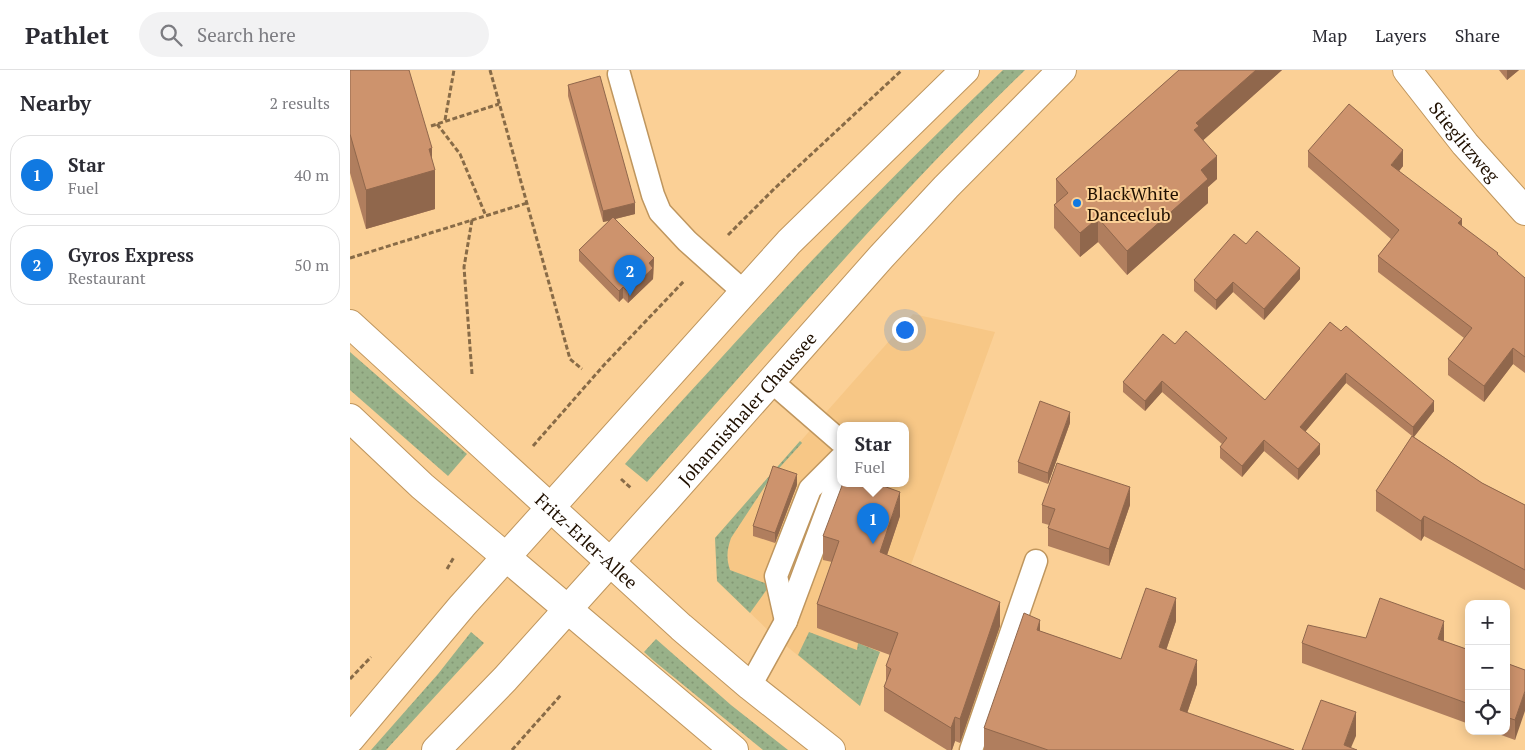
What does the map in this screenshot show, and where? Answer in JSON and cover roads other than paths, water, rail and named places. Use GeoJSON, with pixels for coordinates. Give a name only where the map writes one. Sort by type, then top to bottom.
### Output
{"type":"FeatureCollection","features":[{"type":"Feature","properties":{"kind":"main road"},"geometry":{"type":"LineString","coordinates":[[350,739],[462,606],[789,242],[965,70]]}},
{"type":"Feature","properties":{"kind":"main road","name":"Johannisthaler Chaussee"},"geometry":{"type":"LineString","coordinates":[[436,750],[505,679],[887,250],[1062,70]]}},
{"type":"Feature","properties":{"kind":"main road","name":"Stieglitzweg"},"geometry":{"type":"LineString","coordinates":[[1407,70],[1466,144],[1525,211]]}},
{"type":"Feature","properties":{"kind":"main road","name":"Fritz-Erler-Allee"},"geometry":{"type":"LineString","coordinates":[[350,324],[663,610],[750,686],[831,750]]}},
{"type":"Feature","properties":{"kind":"main road"},"geometry":{"type":"LineString","coordinates":[[350,418],[422,486],[734,750]]}},
{"type":"Feature","properties":{"kind":"lane"},"geometry":{"type":"LineString","coordinates":[[620,74],[653,195],[660,212],[687,241],[744,292]]}},
{"type":"Feature","properties":{"kind":"lane"},"geometry":{"type":"LineString","coordinates":[[771,381],[837,438]]}},
{"type":"Feature","properties":{"kind":"lane"},"geometry":{"type":"LineString","coordinates":[[786,621],[776,576],[810,489],[837,462]]}},
{"type":"Feature","properties":{"kind":"lane"},"geometry":{"type":"LineString","coordinates":[[750,686],[786,621],[837,484]]}},
{"type":"Feature","properties":{"kind":"lane"},"geometry":{"type":"LineString","coordinates":[[971,750],[1036,561]]}},
{"type":"Feature","properties":{"kind":"place","name":"BlackWhite Danceclub"},"geometry":{"type":"Point","coordinates":[1077,203]}},
{"type":"Feature","properties":{"kind":"place","name":"Gyros Express"},"geometry":{"type":"Point","coordinates":[630,296]}},
{"type":"Feature","properties":{"kind":"place","name":"Star"},"geometry":{"type":"Point","coordinates":[873,544]}}]}
